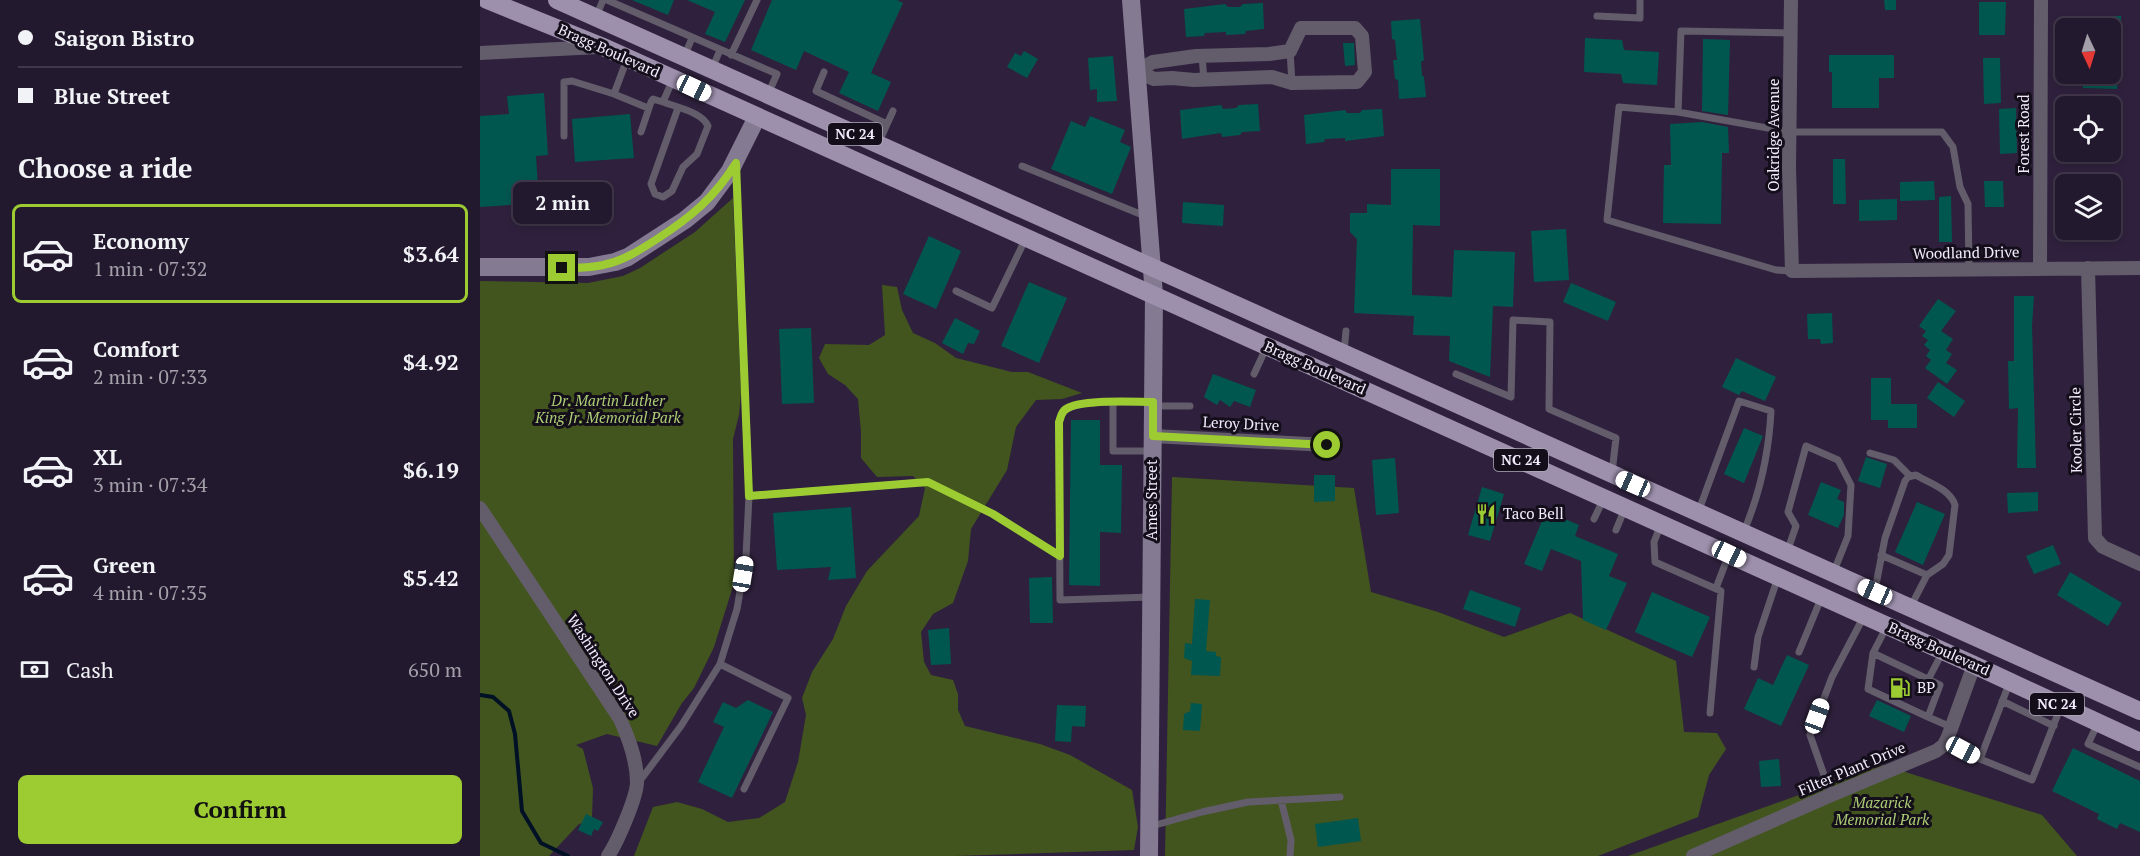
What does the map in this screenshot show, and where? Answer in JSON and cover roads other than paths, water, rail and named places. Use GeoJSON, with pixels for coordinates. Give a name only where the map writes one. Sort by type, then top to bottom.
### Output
{"type":"FeatureCollection","features":[{"type":"Feature","properties":{"kind":"main road","name":"Bragg Boulevard"},"geometry":{"type":"LineString","coordinates":[[487,0],[601,46],[2010,681],[2140,742]]}},
{"type":"Feature","properties":{"kind":"main road","name":"Bragg Boulevard"},"geometry":{"type":"LineString","coordinates":[[557,0],[2140,711]]}},
{"type":"Feature","properties":{"kind":"main road"},"geometry":{"type":"LineString","coordinates":[[1824,597],[1847,595],[1962,646],[1994,645]]}},
{"type":"Feature","properties":{"kind":"street","name":"Ames Street"},"geometry":{"type":"LineString","coordinates":[[1131,0],[1154,295],[1149,856]]}},
{"type":"Feature","properties":{"kind":"street","name":"Oakridge Avenue"},"geometry":{"type":"LineString","coordinates":[[1791,0],[1792,271]]}},
{"type":"Feature","properties":{"kind":"street","name":"Forest Road"},"geometry":{"type":"LineString","coordinates":[[2040,269],[2041,0]]}},
{"type":"Feature","properties":{"kind":"street"},"geometry":{"type":"LineString","coordinates":[[1301,28],[1355,28],[1362,36],[1365,72],[1357,82],[1292,83],[1272,77],[1204,80],[1155,79],[1136,71],[1153,62],[1202,56],[1290,51],[1301,28]]}},
{"type":"Feature","properties":{"kind":"street"},"geometry":{"type":"LineString","coordinates":[[480,53],[601,46]]}},
{"type":"Feature","properties":{"kind":"street"},"geometry":{"type":"LineString","coordinates":[[480,267],[602,266],[641,249],[696,212],[715,192],[736,163],[757,117]]}},
{"type":"Feature","properties":{"kind":"street","name":"Kooler Circle"},"geometry":{"type":"LineString","coordinates":[[2088,268],[2095,538],[2103,547],[2140,564]]}},
{"type":"Feature","properties":{"kind":"street","name":"Woodland Drive"},"geometry":{"type":"LineString","coordinates":[[1792,271],[2140,268]]}},
{"type":"Feature","properties":{"kind":"street","name":"Leroy Drive"},"geometry":{"type":"LineString","coordinates":[[1153,444],[1327,445]]}},
{"type":"Feature","properties":{"kind":"street","name":"Washington Drive"},"geometry":{"type":"LineString","coordinates":[[480,508],[620,719],[628,736],[637,784],[624,826],[608,856]]}},
{"type":"Feature","properties":{"kind":"street"},"geometry":{"type":"LineString","coordinates":[[1946,741],[1974,665]]}},
{"type":"Feature","properties":{"kind":"street","name":"Filter Plant Drive"},"geometry":{"type":"LineString","coordinates":[[1693,856],[1936,751],[1946,741]]}},
{"type":"Feature","properties":{"kind":"lane"},"geometry":{"type":"LineString","coordinates":[[595,17],[605,0],[777,74],[768,94]]}},
{"type":"Feature","properties":{"kind":"lane"},"geometry":{"type":"LineString","coordinates":[[731,55],[757,0]]}},
{"type":"Feature","properties":{"kind":"lane"},"geometry":{"type":"LineString","coordinates":[[1597,16],[1640,18],[1640,0]]}},
{"type":"Feature","properties":{"kind":"lane"},"geometry":{"type":"LineString","coordinates":[[626,30],[635,13]]}},
{"type":"Feature","properties":{"kind":"lane"},"geometry":{"type":"LineString","coordinates":[[1678,112],[1681,31],[1791,33]]}},
{"type":"Feature","properties":{"kind":"lane"},"geometry":{"type":"LineString","coordinates":[[684,57],[692,38]]}},
{"type":"Feature","properties":{"kind":"lane"},"geometry":{"type":"LineString","coordinates":[[712,69],[720,50]]}},
{"type":"Feature","properties":{"kind":"lane"},"geometry":{"type":"LineString","coordinates":[[1290,51],[1292,83]]}},
{"type":"Feature","properties":{"kind":"lane"},"geometry":{"type":"LineString","coordinates":[[1202,56],[1204,80]]}},
{"type":"Feature","properties":{"kind":"lane"},"geometry":{"type":"LineString","coordinates":[[614,94],[627,58]]}},
{"type":"Feature","properties":{"kind":"lane"},"geometry":{"type":"LineString","coordinates":[[824,72],[816,91],[887,124]]}},
{"type":"Feature","properties":{"kind":"lane"},"geometry":{"type":"LineString","coordinates":[[663,102],[673,79]]}},
{"type":"Feature","properties":{"kind":"lane"},"geometry":{"type":"LineString","coordinates":[[564,136],[564,82],[572,81],[614,94],[648,108]]}},
{"type":"Feature","properties":{"kind":"lane"},"geometry":{"type":"LineString","coordinates":[[641,132],[653,99],[678,108],[706,121],[708,126],[697,154],[683,167],[672,191],[667,196],[654,194],[651,184],[678,108]]}},
{"type":"Feature","properties":{"kind":"lane"},"geometry":{"type":"LineString","coordinates":[[1792,271],[1776,270],[1607,220],[1619,106],[1678,112],[1790,132],[1942,132],[1953,147],[1960,187],[1968,204],[1969,269]]}},
{"type":"Feature","properties":{"kind":"lane"},"geometry":{"type":"LineString","coordinates":[[878,144],[893,111]]}},
{"type":"Feature","properties":{"kind":"lane"},"geometry":{"type":"LineString","coordinates":[[637,784],[681,726],[720,664],[737,609],[746,556],[749,496],[736,163]]}},
{"type":"Feature","properties":{"kind":"lane"},"geometry":{"type":"LineString","coordinates":[[1022,166],[1148,217]]}},
{"type":"Feature","properties":{"kind":"lane"},"geometry":{"type":"LineString","coordinates":[[956,291],[992,308],[1027,238]]}},
{"type":"Feature","properties":{"kind":"lane"},"geometry":{"type":"LineString","coordinates":[[1456,374],[1511,397],[1514,320],[1550,322],[1549,409],[1616,438],[1611,474]]}},
{"type":"Feature","properties":{"kind":"lane"},"geometry":{"type":"LineString","coordinates":[[1344,354],[1346,331]]}},
{"type":"Feature","properties":{"kind":"lane"},"geometry":{"type":"LineString","coordinates":[[1254,374],[1267,346]]}},
{"type":"Feature","properties":{"kind":"lane"},"geometry":{"type":"LineString","coordinates":[[1698,513],[1739,401],[1771,411],[1770,441],[1751,514],[1743,533]]}},
{"type":"Feature","properties":{"kind":"lane"},"geometry":{"type":"LineString","coordinates":[[1113,402],[1113,451],[1153,444]]}},
{"type":"Feature","properties":{"kind":"lane"},"geometry":{"type":"LineString","coordinates":[[1152,597],[1060,600],[1059,422],[1062,413],[1067,408],[1093,403],[1190,406]]}},
{"type":"Feature","properties":{"kind":"lane"},"geometry":{"type":"LineString","coordinates":[[1787,553],[1796,526],[1788,512],[1806,446],[1838,460],[1851,485],[1848,536],[1833,574]]}},
{"type":"Feature","properties":{"kind":"lane"},"geometry":{"type":"LineString","coordinates":[[1870,453],[1894,460],[1910,476]]}},
{"type":"Feature","properties":{"kind":"lane"},"geometry":{"type":"LineString","coordinates":[[1875,592],[1881,555],[1905,481],[1910,476],[1916,475],[1946,491],[1954,505],[1950,555],[1943,564],[1928,575],[1910,608]]}},
{"type":"Feature","properties":{"kind":"lane"},"geometry":{"type":"LineString","coordinates":[[749,496],[928,482],[993,514],[1060,556]]}},
{"type":"Feature","properties":{"kind":"lane"},"geometry":{"type":"LineString","coordinates":[[1594,519],[1604,498]]}},
{"type":"Feature","properties":{"kind":"lane"},"geometry":{"type":"LineString","coordinates":[[1616,530],[1625,508]]}},
{"type":"Feature","properties":{"kind":"lane"},"geometry":{"type":"LineString","coordinates":[[1661,524],[1654,542],[1655,562],[1721,591],[1710,713]]}},
{"type":"Feature","properties":{"kind":"lane"},"geometry":{"type":"LineString","coordinates":[[1716,588],[1729,554]]}},
{"type":"Feature","properties":{"kind":"lane"},"geometry":{"type":"LineString","coordinates":[[1881,555],[1928,575]]}},
{"type":"Feature","properties":{"kind":"lane"},"geometry":{"type":"LineString","coordinates":[[1754,667],[1758,637],[1778,577]]}},
{"type":"Feature","properties":{"kind":"lane"},"geometry":{"type":"LineString","coordinates":[[1799,652],[1824,597]]}},
{"type":"Feature","properties":{"kind":"lane"},"geometry":{"type":"LineString","coordinates":[[1831,795],[1810,735],[1832,677],[1864,615]]}},
{"type":"Feature","properties":{"kind":"lane"},"geometry":{"type":"LineString","coordinates":[[1887,626],[1873,654],[1868,688],[1951,727]]}},
{"type":"Feature","properties":{"kind":"lane"},"geometry":{"type":"LineString","coordinates":[[1928,680],[1943,651]]}},
{"type":"Feature","properties":{"kind":"lane"},"geometry":{"type":"LineString","coordinates":[[1873,654],[1940,686],[1928,717]]}},
{"type":"Feature","properties":{"kind":"lane"},"geometry":{"type":"LineString","coordinates":[[720,664],[788,698],[744,789]]}},
{"type":"Feature","properties":{"kind":"lane"},"geometry":{"type":"LineString","coordinates":[[1980,759],[2010,681]]}},
{"type":"Feature","properties":{"kind":"lane"},"geometry":{"type":"LineString","coordinates":[[2002,701],[2054,726]]}},
{"type":"Feature","properties":{"kind":"lane"},"geometry":{"type":"LineString","coordinates":[[1946,741],[1980,759],[2032,780],[2061,706]]}},
{"type":"Feature","properties":{"kind":"lane"},"geometry":{"type":"LineString","coordinates":[[2098,723],[2088,744],[2140,766]]}},
{"type":"Feature","properties":{"kind":"lane"},"geometry":{"type":"LineString","coordinates":[[1150,827],[1237,804],[1340,797]]}},
{"type":"Feature","properties":{"kind":"lane"},"geometry":{"type":"LineString","coordinates":[[1281,800],[1291,840],[1290,856]]}},
{"type":"Feature","properties":{"kind":"waterway"},"geometry":{"type":"LineString","coordinates":[[480,695],[493,697],[509,711],[515,734],[522,811],[541,843],[568,856]]}},
{"type":"Feature","properties":{"kind":"place","name":"Taco Bell"},"geometry":{"type":"Point","coordinates":[1486,514]}},
{"type":"Feature","properties":{"kind":"place","name":"BP"},"geometry":{"type":"Point","coordinates":[1900,688]}},
{"type":"Feature","properties":{"kind":"park label","name":"Dr. Martin Luther King Jr. Memorial Park"},"geometry":{"type":"Point","coordinates":[608,410]}},
{"type":"Feature","properties":{"kind":"park label","name":"Mazarick Memorial Park"},"geometry":{"type":"Point","coordinates":[1882,812]}}]}
